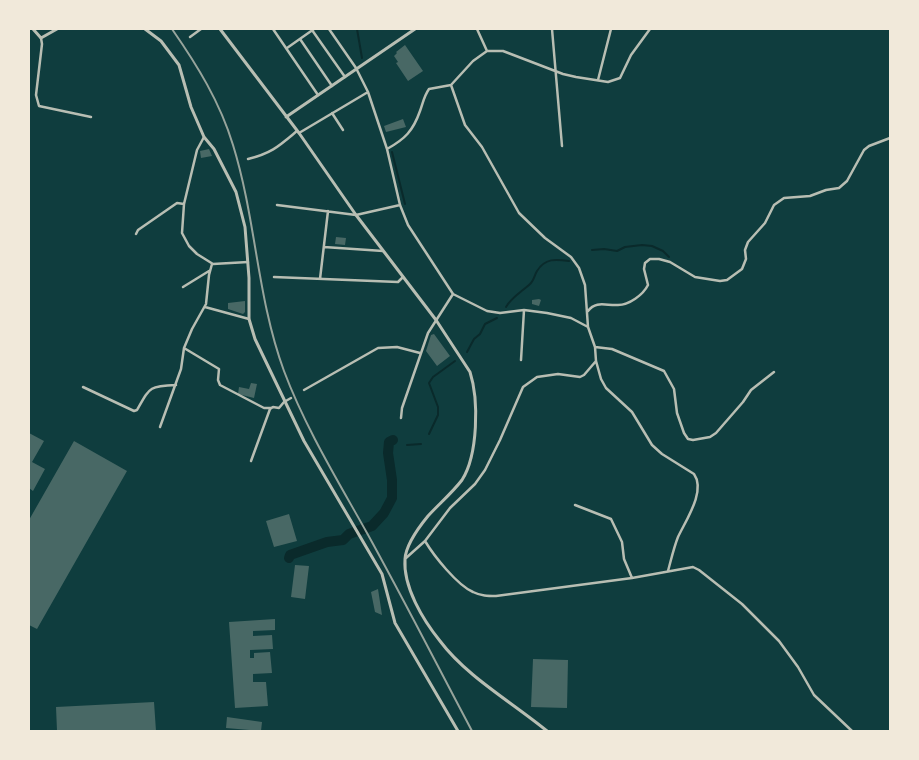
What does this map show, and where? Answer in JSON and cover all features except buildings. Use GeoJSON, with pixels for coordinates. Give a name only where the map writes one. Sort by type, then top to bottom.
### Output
{"type":"FeatureCollection","features":[{"type":"Feature","properties":{"kind":"street"},"geometry":{"type":"LineString","coordinates":[[33,29],[41,38],[42,44],[36,95],[39,106],[91,117]]}},
{"type":"Feature","properties":{"kind":"street"},"geometry":{"type":"LineString","coordinates":[[41,38],[57,29]]}},
{"type":"Feature","properties":{"kind":"street"},"geometry":{"type":"LineString","coordinates":[[145,29],[161,41],[179,65],[191,107],[204,137],[214,149],[236,192],[245,227],[249,319],[255,339],[304,441],[382,574],[395,623],[458,731]]}},
{"type":"Feature","properties":{"kind":"street"},"geometry":{"type":"LineString","coordinates":[[190,37],[201,29]]}},
{"type":"Feature","properties":{"kind":"street"},"geometry":{"type":"LineString","coordinates":[[220,29],[298,132],[356,215],[436,320],[470,372],[475,429],[473,454],[462,479],[418,529],[410,543],[405,558],[406,574],[423,617],[440,642],[461,664],[547,731]]}},
{"type":"Feature","properties":{"kind":"street"},"geometry":{"type":"LineString","coordinates":[[273,29],[318,95]]}},
{"type":"Feature","properties":{"kind":"street"},"geometry":{"type":"LineString","coordinates":[[330,29],[356,68],[368,92],[387,149],[400,205],[408,225],[453,294],[487,311],[500,313],[524,310],[571,318],[588,327]]}},
{"type":"Feature","properties":{"kind":"street"},"geometry":{"type":"LineString","coordinates":[[286,117],[414,29]]}},
{"type":"Feature","properties":{"kind":"street"},"geometry":{"type":"LineString","coordinates":[[478,29],[487,50]]}},
{"type":"Feature","properties":{"kind":"street"},"geometry":{"type":"LineString","coordinates":[[552,29],[562,146]]}},
{"type":"Feature","properties":{"kind":"street"},"geometry":{"type":"LineString","coordinates":[[598,80],[611,29]]}},
{"type":"Feature","properties":{"kind":"street"},"geometry":{"type":"LineString","coordinates":[[387,149],[402,141],[413,128],[424,96],[429,89],[451,85],[473,61],[487,50],[503,50],[576,77],[608,82],[620,78],[632,55],[650,29]]}},
{"type":"Feature","properties":{"kind":"street"},"geometry":{"type":"LineString","coordinates":[[287,48],[313,30],[345,77]]}},
{"type":"Feature","properties":{"kind":"street"},"geometry":{"type":"LineString","coordinates":[[29,32],[36,33]]}},
{"type":"Feature","properties":{"kind":"street"},"geometry":{"type":"LineString","coordinates":[[300,39],[332,86]]}},
{"type":"Feature","properties":{"kind":"street"},"geometry":{"type":"LineString","coordinates":[[451,85],[465,125],[482,147],[519,213],[545,238],[571,257],[579,268],[585,285],[588,327],[595,347],[596,361],[601,379],[606,388],[632,412],[652,445],[697,478],[698,485],[692,512],[678,537],[668,571]]}},
{"type":"Feature","properties":{"kind":"street"},"geometry":{"type":"LineString","coordinates":[[248,159],[266,155],[298,132],[368,92]]}},
{"type":"Feature","properties":{"kind":"street"},"geometry":{"type":"LineString","coordinates":[[332,113],[342,130]]}},
{"type":"Feature","properties":{"kind":"street"},"geometry":{"type":"LineString","coordinates":[[204,137],[197,150],[184,204],[182,233],[189,246],[212,264],[248,262]]}},
{"type":"Feature","properties":{"kind":"street"},"geometry":{"type":"LineString","coordinates":[[587,312],[598,304],[620,305],[639,296],[648,285],[644,269],[645,263],[650,259],[670,262],[695,277],[720,281],[732,277],[744,264],[745,250],[748,242],[765,223],[774,204],[784,198],[810,196],[826,190],[839,188],[847,182],[864,150],[869,146],[890,138]]}},
{"type":"Feature","properties":{"kind":"street"},"geometry":{"type":"LineString","coordinates":[[136,234],[138,230],[177,203],[184,204]]}},
{"type":"Feature","properties":{"kind":"street"},"geometry":{"type":"LineString","coordinates":[[277,205],[356,215],[400,205]]}},
{"type":"Feature","properties":{"kind":"street"},"geometry":{"type":"LineString","coordinates":[[320,279],[328,212]]}},
{"type":"Feature","properties":{"kind":"street"},"geometry":{"type":"LineString","coordinates":[[324,247],[384,251]]}},
{"type":"Feature","properties":{"kind":"street"},"geometry":{"type":"LineString","coordinates":[[160,427],[181,369],[184,348],[192,329],[205,307],[209,271],[212,264]]}},
{"type":"Feature","properties":{"kind":"street"},"geometry":{"type":"LineString","coordinates":[[183,287],[209,271]]}},
{"type":"Feature","properties":{"kind":"street"},"geometry":{"type":"LineString","coordinates":[[274,277],[398,282],[404,277]]}},
{"type":"Feature","properties":{"kind":"street"},"geometry":{"type":"LineString","coordinates":[[401,418],[402,408],[428,333],[453,294]]}},
{"type":"Feature","properties":{"kind":"street"},"geometry":{"type":"LineString","coordinates":[[205,307],[249,319]]}},
{"type":"Feature","properties":{"kind":"street"},"geometry":{"type":"LineString","coordinates":[[521,360],[524,310]]}},
{"type":"Feature","properties":{"kind":"street"},"geometry":{"type":"LineString","coordinates":[[304,390],[378,348],[397,347],[420,353]]}},
{"type":"Feature","properties":{"kind":"street"},"geometry":{"type":"LineString","coordinates":[[595,347],[612,349],[664,371],[674,389],[677,413],[684,433],[688,439],[693,440],[710,437],[716,433],[751,390],[774,372]]}},
{"type":"Feature","properties":{"kind":"street"},"geometry":{"type":"LineString","coordinates":[[184,348],[219,369],[218,380],[220,386],[264,408],[279,408],[291,398]]}},
{"type":"Feature","properties":{"kind":"street"},"geometry":{"type":"LineString","coordinates":[[405,558],[425,541],[450,508],[475,484],[485,470],[523,387],[537,377],[558,374],[584,376],[596,361]]}},
{"type":"Feature","properties":{"kind":"street"},"geometry":{"type":"LineString","coordinates":[[83,387],[134,411],[137,410],[148,390],[157,386],[176,385]]}},
{"type":"Feature","properties":{"kind":"street"},"geometry":{"type":"LineString","coordinates":[[251,461],[271,408]]}},
{"type":"Feature","properties":{"kind":"street"},"geometry":{"type":"LineString","coordinates":[[575,505],[611,519],[622,542],[624,559],[632,578]]}},
{"type":"Feature","properties":{"kind":"street"},"geometry":{"type":"LineString","coordinates":[[425,541],[438,561],[466,588],[485,596],[632,578],[693,567],[742,604],[787,650],[814,695],[852,731]]}},
{"type":"Feature","properties":{"kind":"waterway"},"geometry":{"type":"LineString","coordinates":[[357,29],[362,58]]}},
{"type":"Feature","properties":{"kind":"waterway"},"geometry":{"type":"LineString","coordinates":[[392,152],[405,204]]}},
{"type":"Feature","properties":{"kind":"waterway"},"geometry":{"type":"LineString","coordinates":[[592,250],[617,251],[625,247],[642,245],[652,246],[663,251],[669,257]]}},
{"type":"Feature","properties":{"kind":"waterway"},"geometry":{"type":"LineString","coordinates":[[506,307],[513,298],[531,283],[537,271],[544,264],[555,260],[569,261]]}},
{"type":"Feature","properties":{"kind":"waterway"},"geometry":{"type":"LineString","coordinates":[[467,352],[485,324],[497,318]]}},
{"type":"Feature","properties":{"kind":"waterway"},"geometry":{"type":"LineString","coordinates":[[429,434],[438,415],[438,407],[429,383],[433,377],[455,361]]}},
{"type":"Feature","properties":{"kind":"waterway"},"geometry":{"type":"LineString","coordinates":[[289,558],[290,555],[327,542],[343,540],[349,534],[372,526],[384,513],[392,498],[392,480],[388,453],[389,442],[393,440]]}},
{"type":"Feature","properties":{"kind":"waterway"},"geometry":{"type":"LineString","coordinates":[[407,445],[421,444]]}},
{"type":"Feature","properties":{"kind":"railway"},"geometry":{"type":"LineString","coordinates":[[172,29],[207,84],[228,129],[241,173],[268,315],[275,343],[292,392],[322,454],[380,557],[472,731]]}}]}
